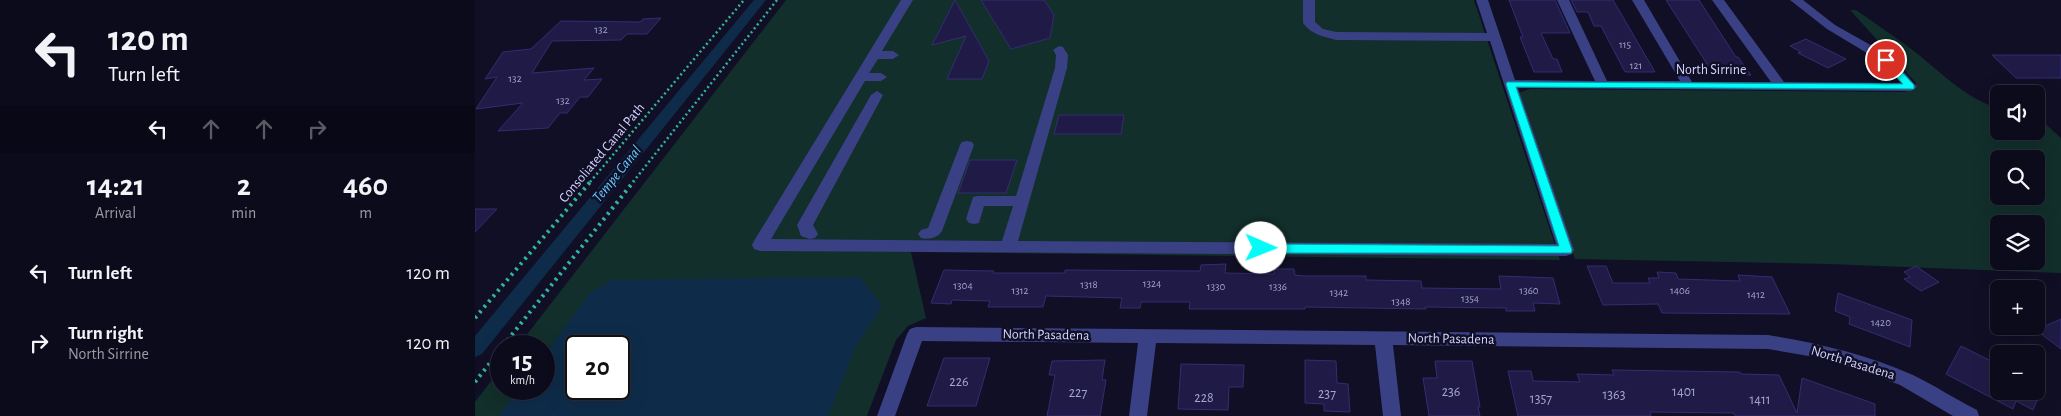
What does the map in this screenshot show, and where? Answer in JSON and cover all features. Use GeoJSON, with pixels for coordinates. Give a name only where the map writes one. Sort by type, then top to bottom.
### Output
{"type":"FeatureCollection","features":[{"type":"Feature","properties":{"kind":"street"},"geometry":{"type":"LineString","coordinates":[[907,0],[759,245],[1567,250],[1482,0]]}},
{"type":"Feature","properties":{"kind":"street"},"geometry":{"type":"LineString","coordinates":[[1309,0],[1309,23],[1319,32],[1336,36],[1495,37]]}},
{"type":"Feature","properties":{"kind":"street"},"geometry":{"type":"LineString","coordinates":[[1563,0],[1603,85]]}},
{"type":"Feature","properties":{"kind":"street"},"geometry":{"type":"LineString","coordinates":[[1638,0],[1688,85]]}},
{"type":"Feature","properties":{"kind":"street"},"geometry":{"type":"LineString","coordinates":[[1718,0],[1780,86]]}},
{"type":"Feature","properties":{"kind":"street","name":"North Sirrine"},"geometry":{"type":"LineString","coordinates":[[1510,84],[1911,87],[1886,60],[1866,46],[1831,27],[1795,0]]}},
{"type":"Feature","properties":{"kind":"street"},"geometry":{"type":"LineString","coordinates":[[1008,247],[1061,68],[1062,55],[1059,50]]}},
{"type":"Feature","properties":{"kind":"street"},"geometry":{"type":"LineString","coordinates":[[874,55],[893,55]]}},
{"type":"Feature","properties":{"kind":"street"},"geometry":{"type":"LineString","coordinates":[[861,77],[881,77]]}},
{"type":"Feature","properties":{"kind":"street"},"geometry":{"type":"LineString","coordinates":[[810,234],[806,232],[805,225],[874,95],[850,95]]}},
{"type":"Feature","properties":{"kind":"street"},"geometry":{"type":"LineString","coordinates":[[926,234],[934,231],[967,145]]}},
{"type":"Feature","properties":{"kind":"street"},"geometry":{"type":"LineString","coordinates":[[974,219],[978,201],[1022,201]]}},
{"type":"Feature","properties":{"kind":"street","name":"North Pasadena"},"geometry":{"type":"LineString","coordinates":[[886,416],[916,334],[1768,342],[1820,351],[1867,365],[1906,380],[1971,416]]}},
{"type":"Feature","properties":{"kind":"street"},"geometry":{"type":"LineString","coordinates":[[1137,416],[1148,336]]}},
{"type":"Feature","properties":{"kind":"street"},"geometry":{"type":"LineString","coordinates":[[1383,338],[1391,416]]}},
{"type":"Feature","properties":{"kind":"path","name":"Consoliated Canal Path"},"geometry":{"type":"LineString","coordinates":[[475,318],[743,0]]}},
{"type":"Feature","properties":{"kind":"path"},"geometry":{"type":"LineString","coordinates":[[512,335],[777,0]]}},
{"type":"Feature","properties":{"kind":"path"},"geometry":{"type":"LineString","coordinates":[[475,382],[490,363]]}},
{"type":"Feature","properties":{"kind":"green space"},"geometry":{"type":"Polygon","coordinates":[[[786,0],[1474,0],[1560,260],[911,252],[926,318],[908,326],[896,340],[867,416],[475,416],[475,402],[490,382],[490,400],[555,400],[555,335],[527,335],[786,0]]]}},
{"type":"Feature","properties":{"kind":"green space"},"geometry":{"type":"Polygon","coordinates":[[[1850,10],[1856,10],[1919,55],[1967,93],[1990,105],[1990,140],[2045,140],[2045,124],[2061,138],[2061,273],[1828,264],[1575,259],[1519,96],[1520,92],[1530,89],[1904,92],[1913,89],[1916,83],[1850,10]]]}},
{"type":"Feature","properties":{"kind":"water"},"geometry":{"type":"Polygon","coordinates":[[[860,277],[882,306],[856,346],[828,416],[499,416],[511,400],[555,400],[555,341],[590,293],[612,280],[860,277]]]}},
{"type":"Feature","properties":{"kind":"building"},"geometry":{"type":"Polygon","coordinates":[[[955,0],[989,61],[982,79],[947,79],[966,36],[932,45],[955,0]]]}},
{"type":"Feature","properties":{"kind":"building"},"geometry":{"type":"Polygon","coordinates":[[[981,0],[1044,0],[1054,15],[1050,38],[1011,49],[981,0]]]}},
{"type":"Feature","properties":{"kind":"building"},"geometry":{"type":"Polygon","coordinates":[[[1509,0],[1555,0],[1570,33],[1541,33],[1553,59],[1557,59],[1562,72],[1534,72],[1520,37],[1523,37],[1509,0]]]}},
{"type":"Feature","properties":{"kind":"building"},"geometry":{"type":"Polygon","coordinates":[[[1571,0],[1613,0],[1655,72],[1625,72],[1601,26],[1594,26],[1588,12],[1577,12],[1571,0]]]}},
{"type":"Feature","properties":{"kind":"building"},"geometry":{"type":"Polygon","coordinates":[[[1666,0],[1699,0],[1736,57],[1738,57],[1751,75],[1714,75],[1666,0]]]}},
{"type":"Feature","properties":{"kind":"building"},"geometry":{"type":"Polygon","coordinates":[[[661,18],[647,34],[627,34],[621,40],[552,41],[532,73],[594,68],[584,80],[602,79],[588,97],[580,97],[567,113],[560,113],[548,128],[498,131],[523,103],[476,109],[497,77],[485,79],[503,52],[531,49],[561,21],[640,22],[643,19],[661,18]]]}},
{"type":"Feature","properties":{"kind":"building"},"geometry":{"type":"Polygon","coordinates":[[[1806,39],[1846,59],[1828,68],[1798,53],[1801,52],[1790,46],[1806,39]]]}},
{"type":"Feature","properties":{"kind":"building"},"geometry":{"type":"Polygon","coordinates":[[[1992,55],[2061,55],[2061,78],[2016,78],[1992,55]]]}},
{"type":"Feature","properties":{"kind":"building"},"geometry":{"type":"Polygon","coordinates":[[[1059,115],[1124,115],[1121,134],[1054,134],[1059,115]]]}},
{"type":"Feature","properties":{"kind":"building"},"geometry":{"type":"Polygon","coordinates":[[[970,160],[1017,160],[1006,193],[958,193],[970,160]]]}},
{"type":"Feature","properties":{"kind":"building"},"geometry":{"type":"Polygon","coordinates":[[[475,209],[497,209],[475,232],[475,209]]]}},
{"type":"Feature","properties":{"kind":"building"},"geometry":{"type":"Polygon","coordinates":[[[1226,264],[1225,273],[1274,274],[1274,269],[1294,269],[1295,275],[1304,276],[1366,276],[1366,280],[1421,281],[1422,288],[1501,289],[1499,276],[1553,278],[1560,304],[1533,303],[1535,311],[1506,311],[1506,308],[1425,307],[1426,309],[1305,307],[1305,309],[1189,309],[1190,302],[1141,302],[1140,308],[1120,308],[1122,298],[1046,296],[1043,307],[988,307],[990,301],[952,300],[951,304],[931,303],[944,270],[994,271],[993,273],[1065,273],[1065,270],[1200,271],[1201,265],[1226,264]]]}},
{"type":"Feature","properties":{"kind":"building"},"geometry":{"type":"Polygon","coordinates":[[[1587,266],[1606,266],[1613,283],[1650,283],[1648,278],[1659,278],[1657,272],[1676,273],[1678,279],[1740,281],[1738,275],[1772,277],[1790,314],[1662,313],[1658,304],[1603,305],[1587,266]]]}},
{"type":"Feature","properties":{"kind":"building"},"geometry":{"type":"Polygon","coordinates":[[[1916,266],[1939,282],[1921,291],[1904,279],[1910,277],[1904,272],[1916,266]]]}},
{"type":"Feature","properties":{"kind":"building"},"geometry":{"type":"Polygon","coordinates":[[[1838,293],[1912,320],[1910,347],[1849,324],[1850,317],[1835,311],[1838,293]]]}},
{"type":"Feature","properties":{"kind":"building"},"geometry":{"type":"Polygon","coordinates":[[[2061,319],[2061,349],[2043,335],[2045,335],[2045,326],[2061,319]]]}},
{"type":"Feature","properties":{"kind":"building"},"geometry":{"type":"Polygon","coordinates":[[[1961,346],[1990,360],[1990,397],[1946,374],[1961,346]]]}},
{"type":"Feature","properties":{"kind":"building"},"geometry":{"type":"Polygon","coordinates":[[[944,358],[990,358],[976,406],[927,406],[944,358]]]}},
{"type":"Feature","properties":{"kind":"building"},"geometry":{"type":"Polygon","coordinates":[[[1105,360],[1102,380],[1106,380],[1100,416],[1047,416],[1055,375],[1049,375],[1052,361],[1105,360]]]}},
{"type":"Feature","properties":{"kind":"building"},"geometry":{"type":"Polygon","coordinates":[[[1305,360],[1336,361],[1337,383],[1348,384],[1350,412],[1324,411],[1324,404],[1305,403],[1305,360]]]}},
{"type":"Feature","properties":{"kind":"building"},"geometry":{"type":"Polygon","coordinates":[[[1435,361],[1472,361],[1480,416],[1429,416],[1423,378],[1437,378],[1435,361]]]}},
{"type":"Feature","properties":{"kind":"building"},"geometry":{"type":"Polygon","coordinates":[[[1181,364],[1244,365],[1243,387],[1229,387],[1228,410],[1178,409],[1181,364]]]}},
{"type":"Feature","properties":{"kind":"building"},"geometry":{"type":"Polygon","coordinates":[[[1612,370],[1740,372],[1741,374],[1779,375],[1797,413],[1802,378],[1875,404],[1875,416],[1735,416],[1734,413],[1650,412],[1651,416],[1518,416],[1508,371],[1531,371],[1533,381],[1580,382],[1577,374],[1614,375],[1612,370]]]}},
{"type":"Feature","properties":{"kind":"building"},"geometry":{"type":"Polygon","coordinates":[[[1996,400],[2037,400],[2033,410],[2016,401],[2013,409],[1996,400]]]}},
{"type":"Feature","properties":{"kind":"waterway","name":"Tempe Canal"},"geometry":{"type":"LineString","coordinates":[[475,349],[760,0]]}},
{"type":"Feature","properties":{"kind":"route"},"geometry":{"type":"LineString","coordinates":[[1261,248],[1567,250],[1510,84],[1911,87],[1886,60]]}}]}
